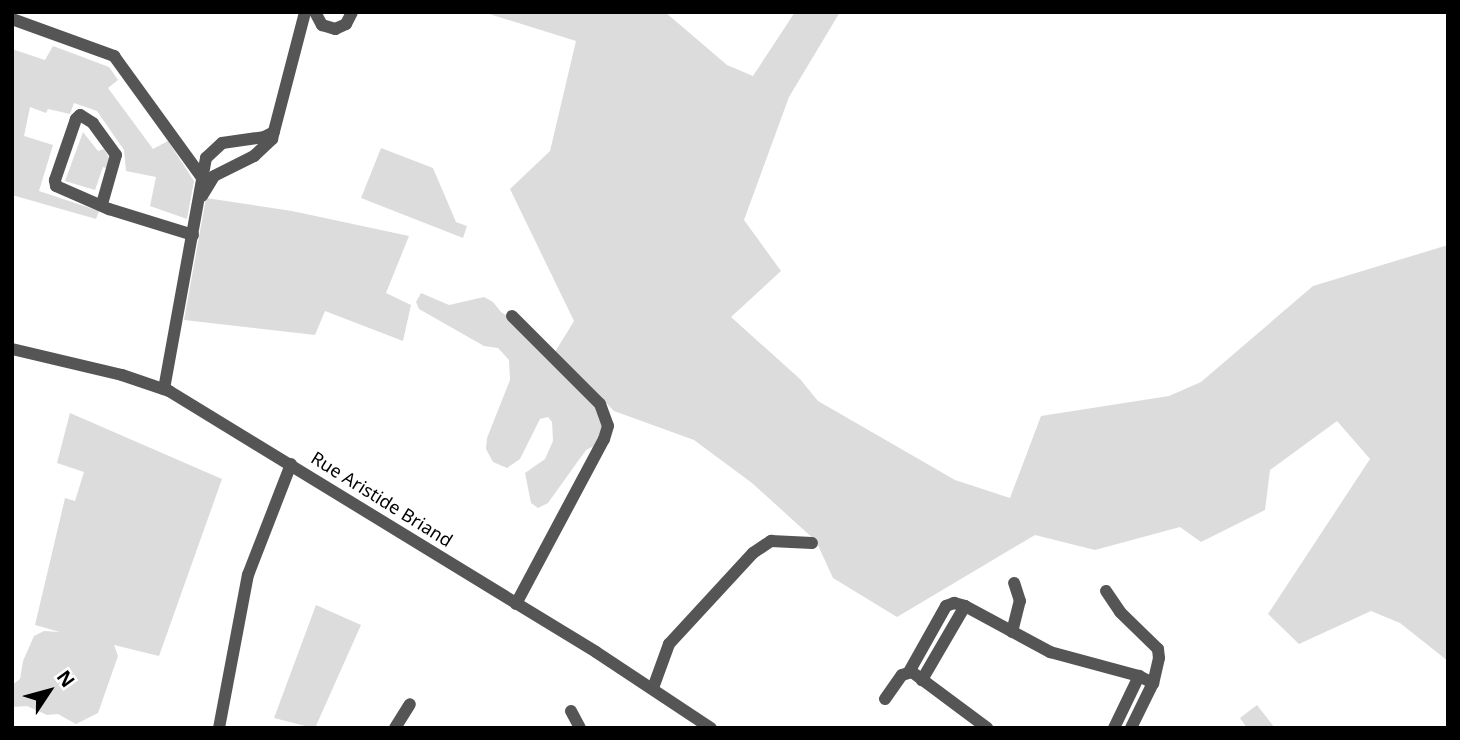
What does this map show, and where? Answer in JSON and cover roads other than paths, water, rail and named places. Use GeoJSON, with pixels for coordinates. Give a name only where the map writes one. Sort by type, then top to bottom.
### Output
{"type":"FeatureCollection","features":[{"type":"Feature","properties":{"kind":"street"},"geometry":{"type":"LineString","coordinates":[[198,206],[204,188],[214,176],[254,156],[269,144],[305,12]]}},
{"type":"Feature","properties":{"kind":"street"},"geometry":{"type":"LineString","coordinates":[[315,12],[322,25],[335,29],[346,24],[352,12]]}},
{"type":"Feature","properties":{"kind":"street"},"geometry":{"type":"LineString","coordinates":[[12,19],[114,56],[201,176]]}},
{"type":"Feature","properties":{"kind":"street"},"geometry":{"type":"LineString","coordinates":[[102,204],[116,155],[93,123],[80,116],[76,119],[55,184],[59,188],[102,204],[193,235]]}},
{"type":"Feature","properties":{"kind":"street"},"geometry":{"type":"LineString","coordinates":[[164,388],[193,235],[201,176],[211,150],[222,143],[264,137],[274,132]]}},
{"type":"Feature","properties":{"kind":"street"},"geometry":{"type":"LineString","coordinates":[[236,141],[254,156]]}},
{"type":"Feature","properties":{"kind":"street"},"geometry":{"type":"LineString","coordinates":[[513,316],[600,404],[608,426],[604,439],[516,604]]}},
{"type":"Feature","properties":{"kind":"street","name":"Rue Aristide Briand"},"geometry":{"type":"LineString","coordinates":[[12,349],[122,374],[164,388],[653,688],[711,728]]}},
{"type":"Feature","properties":{"kind":"street"},"geometry":{"type":"LineString","coordinates":[[219,728],[248,575],[291,464]]}},
{"type":"Feature","properties":{"kind":"street"},"geometry":{"type":"LineString","coordinates":[[653,688],[669,644],[753,553],[771,541],[812,543]]}},
{"type":"Feature","properties":{"kind":"street"},"geometry":{"type":"LineString","coordinates":[[1012,632],[1020,601],[1014,583]]}},
{"type":"Feature","properties":{"kind":"street"},"geometry":{"type":"LineString","coordinates":[[1106,592],[1116,608],[1158,649],[1159,658],[1153,682],[1131,728]]}},
{"type":"Feature","properties":{"kind":"street"},"geometry":{"type":"LineString","coordinates":[[885,699],[902,674],[909,672],[946,606],[954,603],[965,606],[1063,657],[1153,682]]}},
{"type":"Feature","properties":{"kind":"street"},"geometry":{"type":"LineString","coordinates":[[922,680],[965,606]]}},
{"type":"Feature","properties":{"kind":"street"},"geometry":{"type":"LineString","coordinates":[[909,672],[986,728]]}},
{"type":"Feature","properties":{"kind":"street"},"geometry":{"type":"LineString","coordinates":[[1114,728],[1139,676]]}},
{"type":"Feature","properties":{"kind":"street"},"geometry":{"type":"LineString","coordinates":[[395,728],[410,704]]}},
{"type":"Feature","properties":{"kind":"street"},"geometry":{"type":"LineString","coordinates":[[571,711],[580,728]]}}]}
